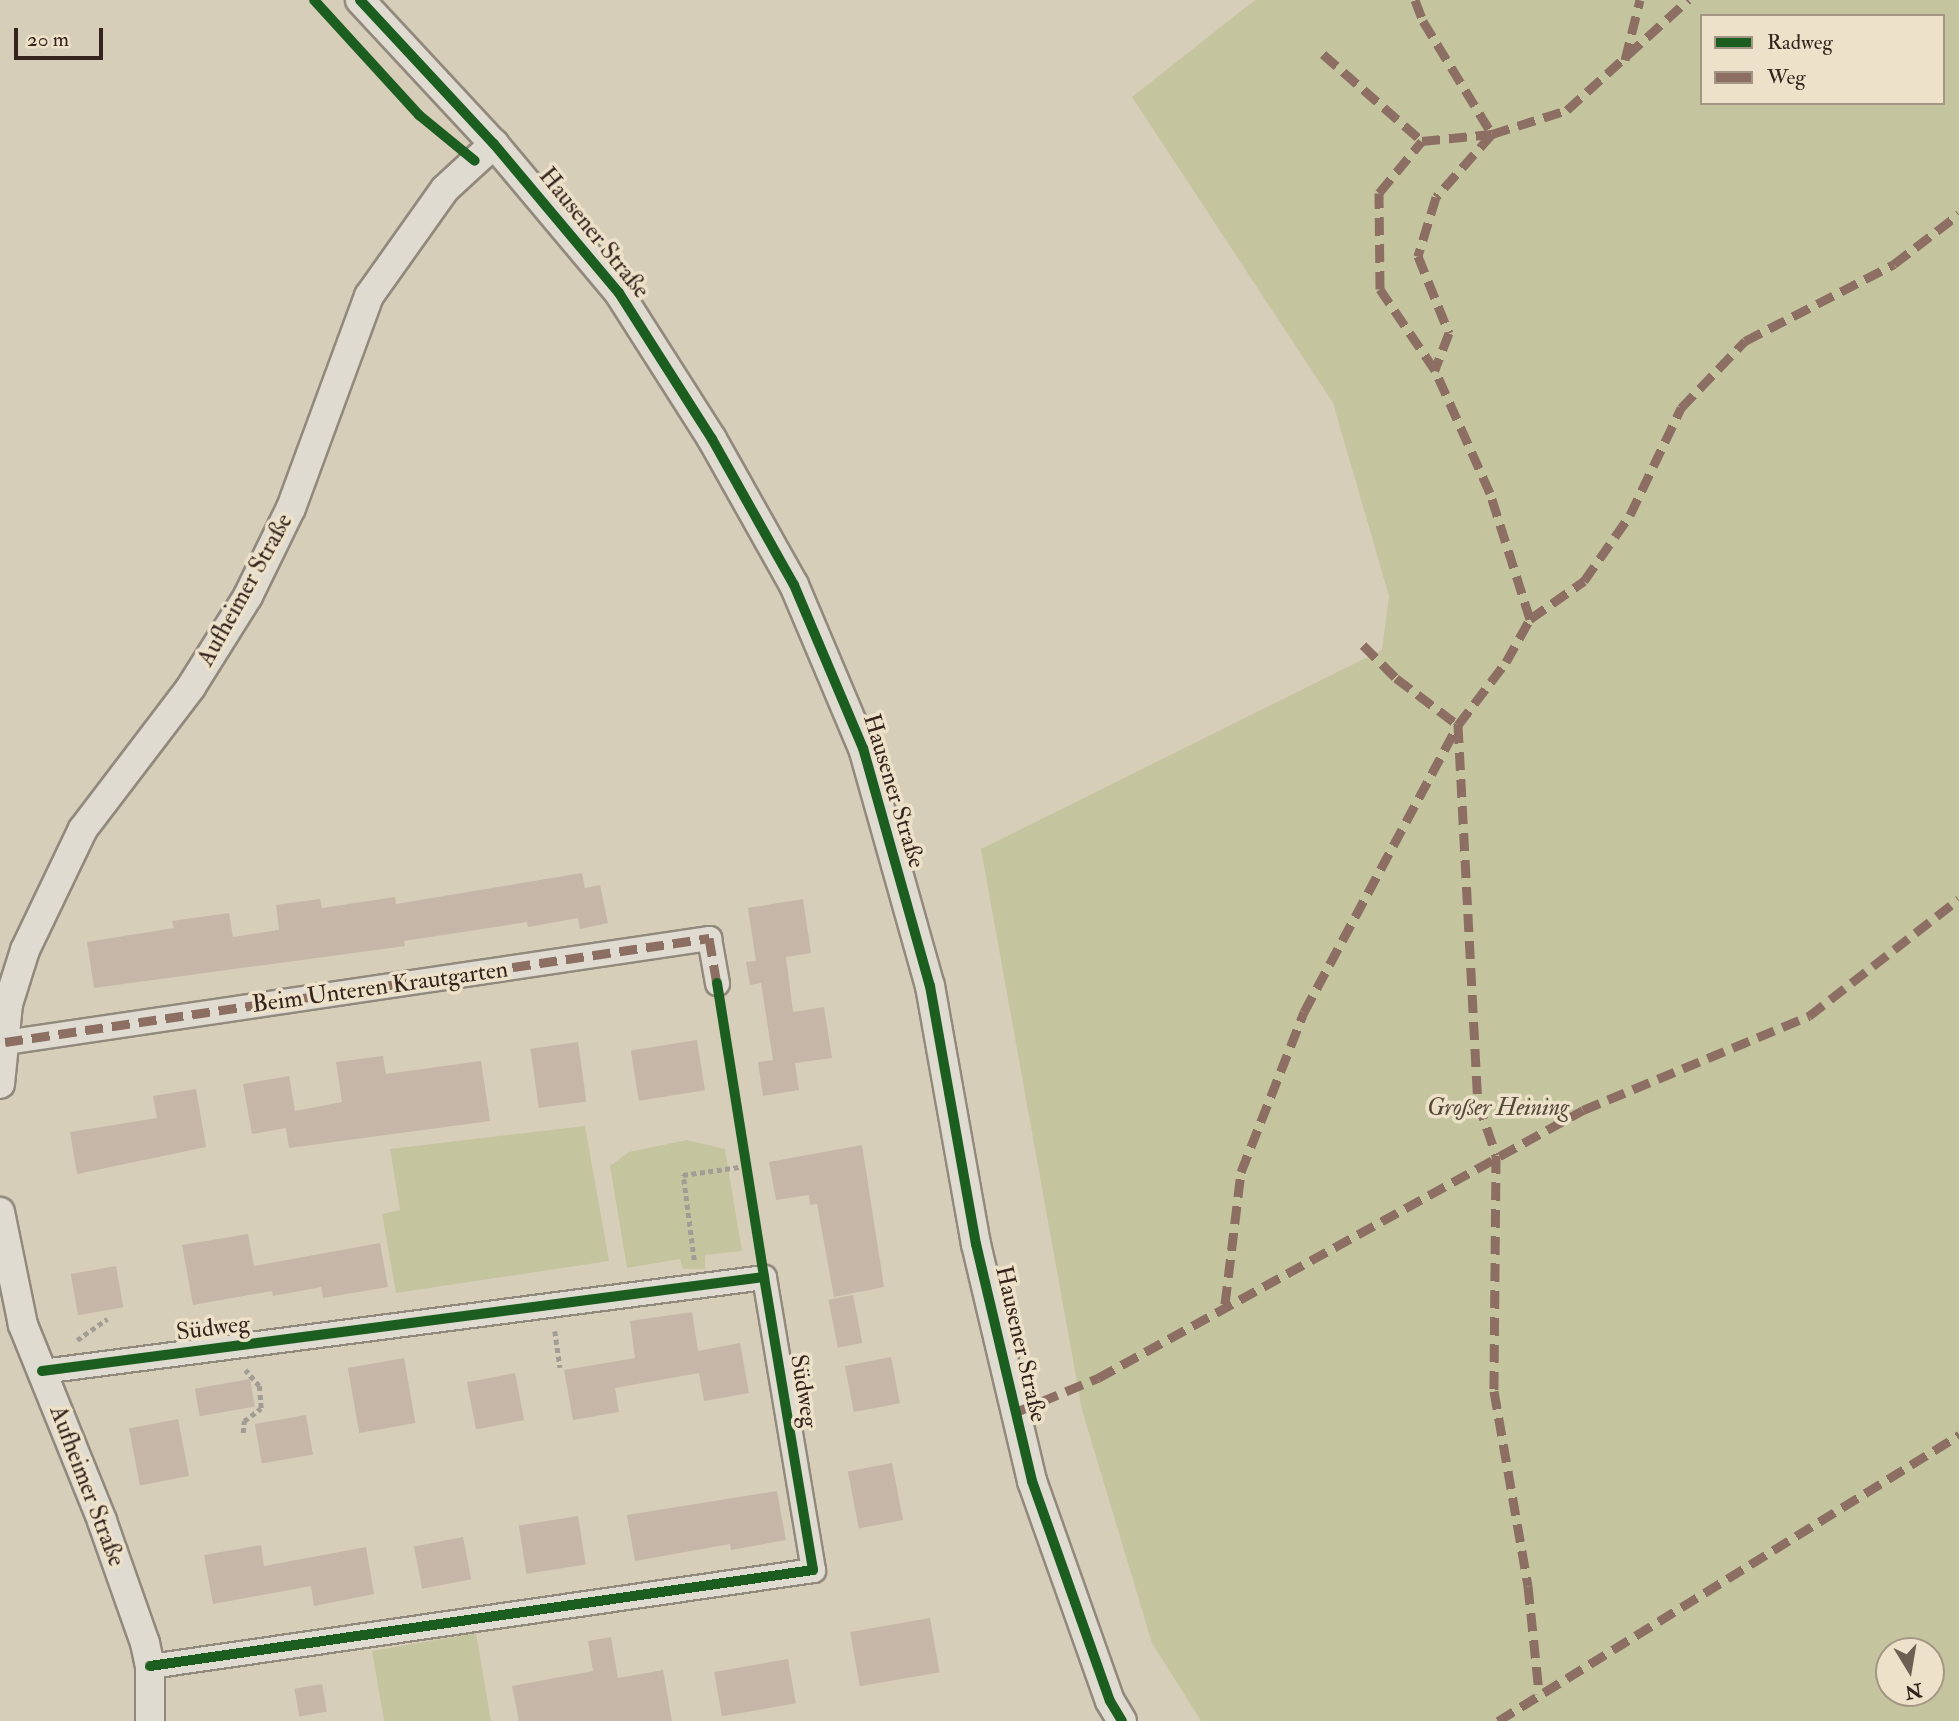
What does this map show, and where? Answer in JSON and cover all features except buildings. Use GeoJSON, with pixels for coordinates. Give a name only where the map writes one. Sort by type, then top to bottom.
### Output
{"type":"FeatureCollection","features":[{"type":"Feature","properties":{"kind":"street","name":"Hausener Straße"},"geometry":{"type":"LineString","coordinates":[[360,0],[494,144],[619,293],[712,439],[794,585],[863,748],[930,986],[976,1244],[1032,1481],[1110,1701],[1122,1721]]}},
{"type":"Feature","properties":{"kind":"street","name":"Aufheimer Straße"},"geometry":{"type":"LineString","coordinates":[[0,1084],[8,1004],[50,892],[83,829],[191,687],[248,596],[291,508],[369,296],[445,189],[494,144]]}},
{"type":"Feature","properties":{"kind":"street","name":"Beim Unteren Krautgarten"},"geometry":{"type":"LineString","coordinates":[[5,1042],[709,938],[717,983]]}},
{"type":"Feature","properties":{"kind":"street","name":"Aufheimer Straße"},"geometry":{"type":"LineString","coordinates":[[0,1212],[23,1325],[123,1577],[150,1666],[150,1721]]}},
{"type":"Feature","properties":{"kind":"street","name":"Südweg"},"geometry":{"type":"LineString","coordinates":[[42,1371],[765,1278],[813,1570],[150,1666]]}},
{"type":"Feature","properties":{"kind":"path"},"geometry":{"type":"LineString","coordinates":[[698,1286],[683,1175],[746,1167]]}},
{"type":"Feature","properties":{"kind":"path"},"geometry":{"type":"LineString","coordinates":[[552,1304],[560,1368]]}},
{"type":"Feature","properties":{"kind":"path"},"geometry":{"type":"LineString","coordinates":[[239,1345],[246,1376],[258,1386],[261,1408],[244,1421],[243,1433]]}},
{"type":"Feature","properties":{"kind":"green space","name":"Großer Heining"},"geometry":{"type":"Polygon","coordinates":[[[1255,0],[1959,0],[1959,1721],[1201,1721],[1152,1643],[1082,1410],[981,849],[1382,650],[1389,596],[1333,403],[1132,97],[1255,0]]]}},
{"type":"Feature","properties":{"kind":"green space"},"geometry":{"type":"Polygon","coordinates":[[[585,1126],[609,1261],[396,1293],[382,1214],[400,1210],[390,1149],[585,1126]]]}},
{"type":"Feature","properties":{"kind":"green space"},"geometry":{"type":"Polygon","coordinates":[[[687,1140],[725,1149],[742,1251],[705,1255],[705,1269],[683,1269],[680,1259],[627,1268],[610,1166],[629,1152],[687,1140]]]}},
{"type":"Feature","properties":{"kind":"green space"},"geometry":{"type":"Polygon","coordinates":[[[476,1633],[491,1721],[384,1721],[372,1651],[476,1633]]]}},
{"type":"Feature","properties":{"kind":"marked path"},"geometry":{"type":"LineString","coordinates":[[1415,0],[1423,21],[1492,134],[1436,197],[1418,256],[1449,333],[1435,370]]}},
{"type":"Feature","properties":{"kind":"marked path"},"geometry":{"type":"LineString","coordinates":[[1625,60],[1640,0]]}},
{"type":"Feature","properties":{"kind":"marked path"},"geometry":{"type":"LineString","coordinates":[[1530,619],[1490,493],[1435,370],[1380,289],[1379,193],[1422,141],[1492,134],[1567,110],[1688,0]]}},
{"type":"Feature","properties":{"kind":"marked path"},"geometry":{"type":"LineString","coordinates":[[1323,54],[1422,141]]}},
{"type":"Feature","properties":{"kind":"marked path"},"geometry":{"type":"LineString","coordinates":[[1225,1304],[1241,1172],[1304,1012],[1458,725],[1506,662],[1530,619],[1584,581],[1630,515],[1681,408],[1745,341],[1894,264],[1959,214]]}},
{"type":"Feature","properties":{"kind":"marked path"},"geometry":{"type":"LineString","coordinates":[[1363,645],[1396,678],[1458,725],[1478,1102],[1496,1155],[1494,1391],[1528,1586],[1539,1693]]}},
{"type":"Feature","properties":{"kind":"marked path"},"geometry":{"type":"LineString","coordinates":[[1016,1412],[1098,1378],[1583,1110],[1809,1016],[1959,899]]}},
{"type":"Feature","properties":{"kind":"marked path"},"geometry":{"type":"LineString","coordinates":[[5,1042],[709,938],[718,990]]}},
{"type":"Feature","properties":{"kind":"marked path"},"geometry":{"type":"LineString","coordinates":[[1498,1721],[1959,1435]]}},
{"type":"Feature","properties":{"kind":"cycle path"},"geometry":{"type":"LineString","coordinates":[[314,0],[419,115],[475,161]]}},
{"type":"Feature","properties":{"kind":"cycle path"},"geometry":{"type":"LineString","coordinates":[[360,0],[494,144],[619,293],[712,439],[794,585],[863,748],[930,986],[976,1244],[1032,1481],[1110,1701],[1122,1721]]}},
{"type":"Feature","properties":{"kind":"cycle path"},"geometry":{"type":"LineString","coordinates":[[717,983],[764,1277]]}},
{"type":"Feature","properties":{"kind":"cycle path"},"geometry":{"type":"LineString","coordinates":[[42,1371],[764,1277],[813,1570],[150,1666]]}}]}
